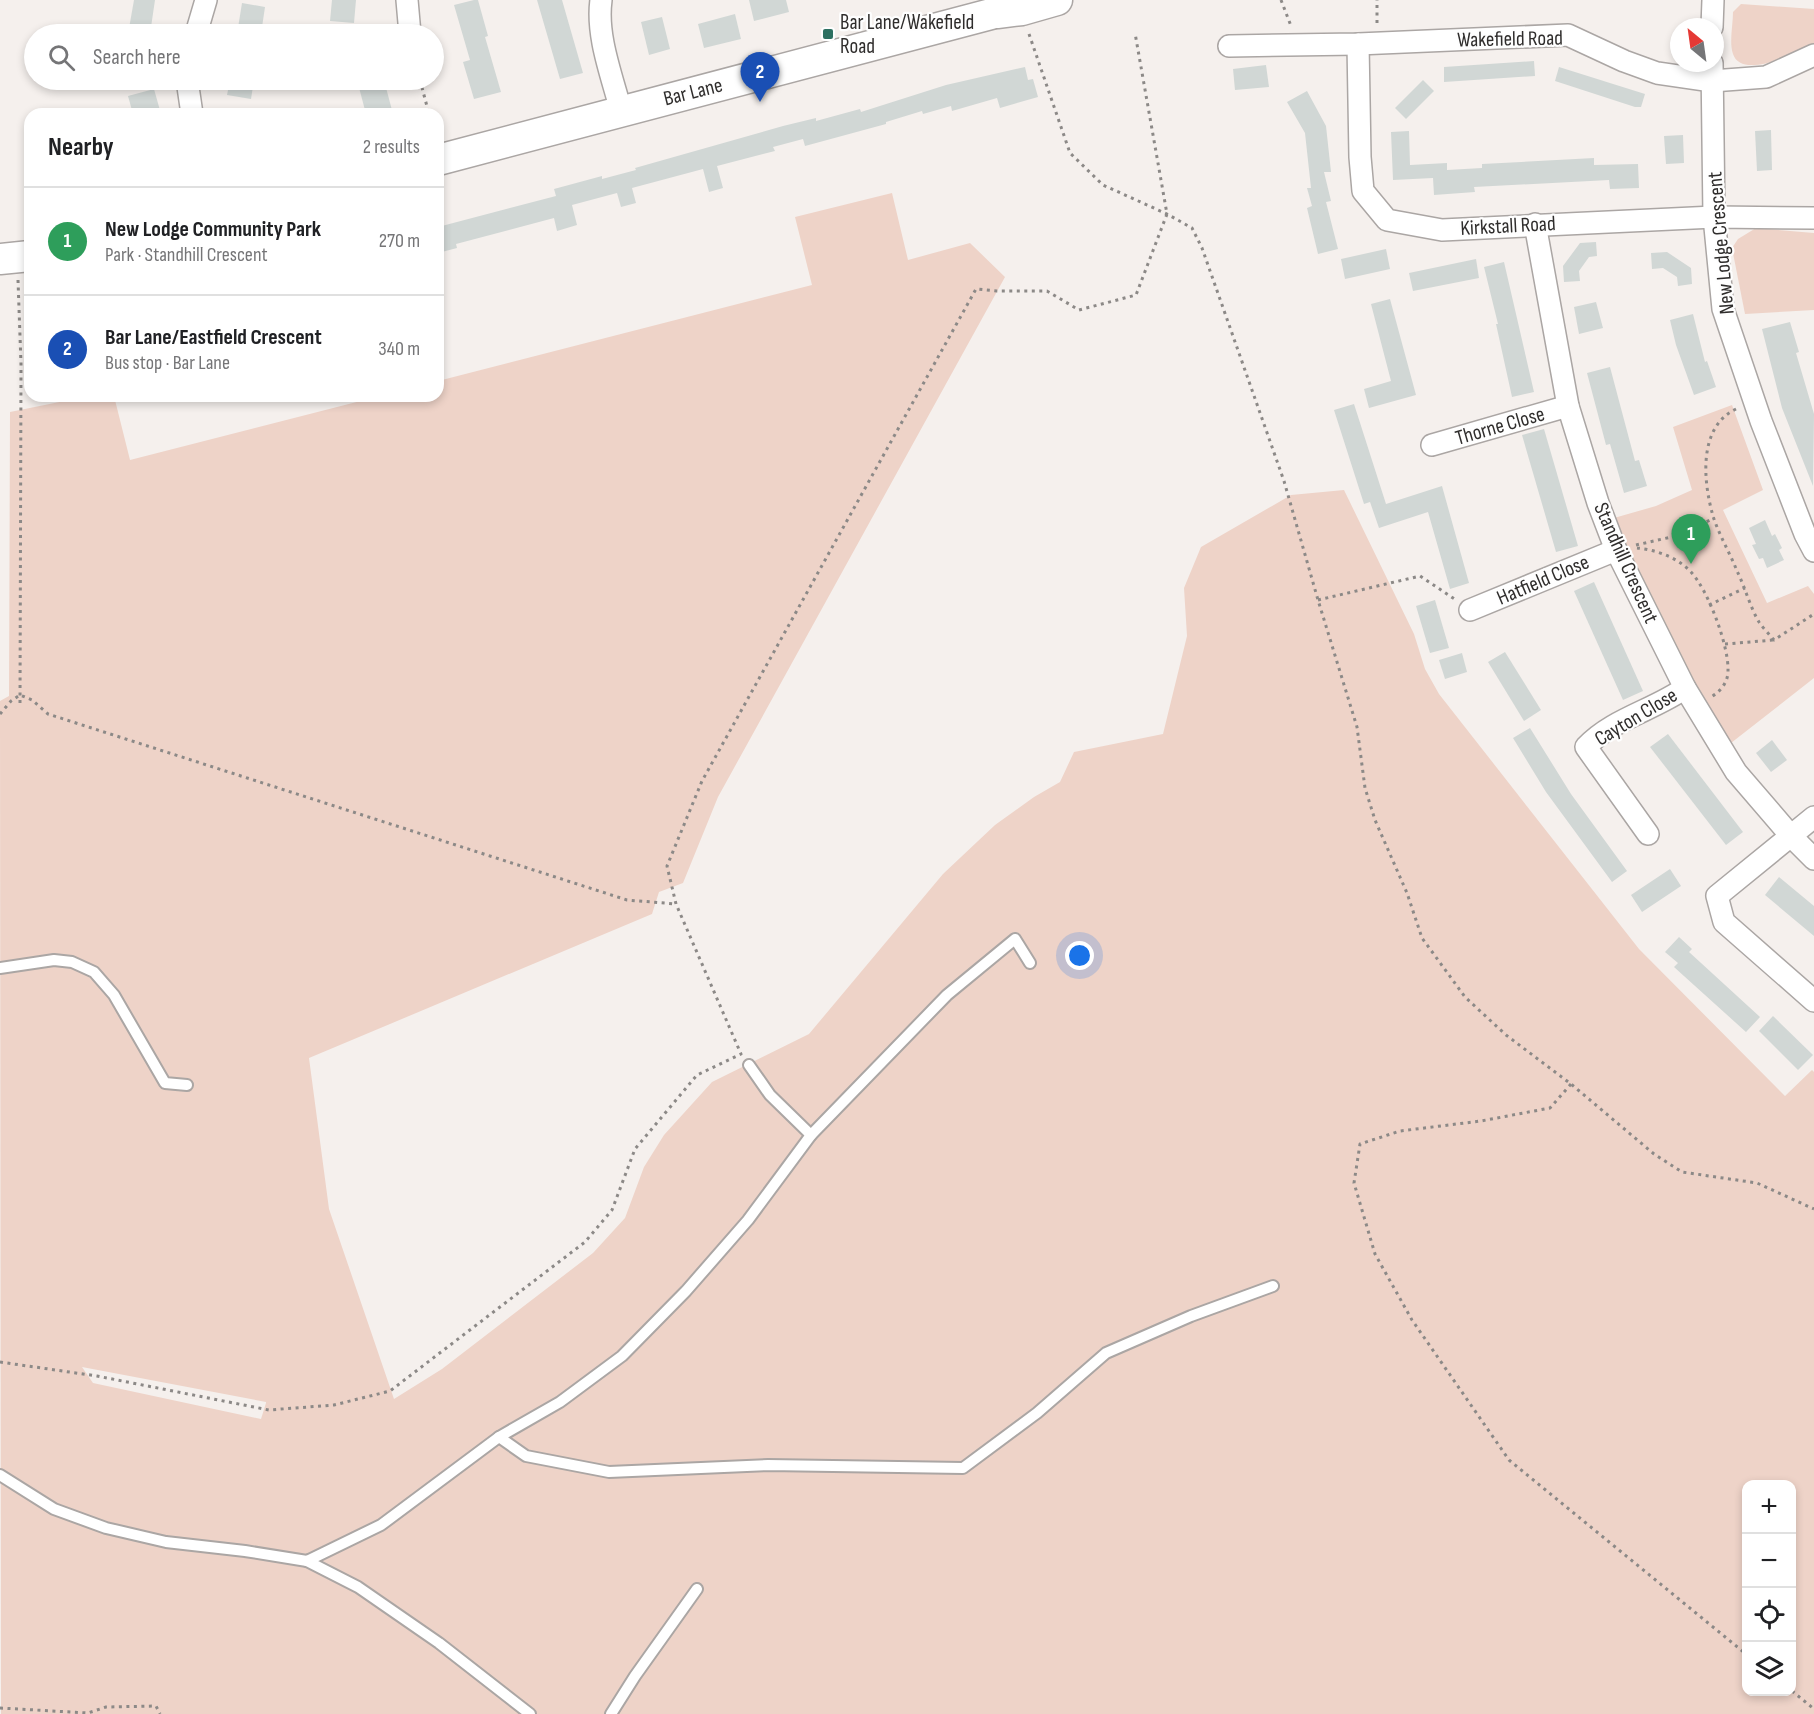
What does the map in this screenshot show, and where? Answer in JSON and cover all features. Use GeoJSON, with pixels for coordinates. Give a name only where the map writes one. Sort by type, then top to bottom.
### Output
{"type":"FeatureCollection","features":[{"type":"Feature","properties":{"kind":"main road","name":"Bar Lane"},"geometry":{"type":"LineString","coordinates":[[444,158],[1010,8],[1057,0]]}},
{"type":"Feature","properties":{"kind":"street"},"geometry":{"type":"LineString","coordinates":[[199,24],[206,0]]}},
{"type":"Feature","properties":{"kind":"street"},"geometry":{"type":"LineString","coordinates":[[407,0],[409,24]]}},
{"type":"Feature","properties":{"kind":"street"},"geometry":{"type":"LineString","coordinates":[[601,0],[599,14],[601,29],[621,111]]}},
{"type":"Feature","properties":{"kind":"street"},"geometry":{"type":"LineString","coordinates":[[1713,0],[1713,18]]}},
{"type":"Feature","properties":{"kind":"street","name":"Wakefield Road"},"geometry":{"type":"LineString","coordinates":[[1229,46],[1367,44],[1569,35],[1624,61],[1656,73],[1712,72],[1766,77],[1814,55]]}},
{"type":"Feature","properties":{"kind":"street","name":"Kirkstall Road"},"geometry":{"type":"LineString","coordinates":[[1367,44],[1360,157],[1363,191],[1387,220],[1442,230],[1714,217],[1814,218]]}},
{"type":"Feature","properties":{"kind":"street","name":"New Lodge Crescent"},"geometry":{"type":"LineString","coordinates":[[1712,72],[1714,217],[1723,309],[1755,402],[1805,534],[1814,551]]}},
{"type":"Feature","properties":{"kind":"street"},"geometry":{"type":"LineString","coordinates":[[188,90],[191,108]]}},
{"type":"Feature","properties":{"kind":"street","name":"Standhill Crescent"},"geometry":{"type":"LineString","coordinates":[[1535,225],[1568,406],[1598,503],[1685,688],[1736,772],[1814,859]]}},
{"type":"Feature","properties":{"kind":"street","name":"Thorne Close"},"geometry":{"type":"LineString","coordinates":[[1432,445],[1568,406]]}},
{"type":"Feature","properties":{"kind":"street","name":"Hatfield Close"},"geometry":{"type":"LineString","coordinates":[[1470,610],[1621,548]]}},
{"type":"Feature","properties":{"kind":"street","name":"Cayton Close"},"geometry":{"type":"LineString","coordinates":[[1648,834],[1586,747],[1598,734],[1671,698],[1685,688]]}},
{"type":"Feature","properties":{"kind":"street"},"geometry":{"type":"LineString","coordinates":[[1814,817],[1717,896],[1724,922],[1814,1001]]}},
{"type":"Feature","properties":{"kind":"lane"},"geometry":{"type":"LineString","coordinates":[[307,1561],[381,1526],[499,1437],[560,1402],[622,1356],[686,1291],[748,1220],[811,1135],[947,995],[1015,939],[1030,963]]}},
{"type":"Feature","properties":{"kind":"lane"},"geometry":{"type":"LineString","coordinates":[[0,968],[54,960],[72,962],[94,972],[114,995],[165,1083],[187,1085]]}},
{"type":"Feature","properties":{"kind":"lane"},"geometry":{"type":"LineString","coordinates":[[749,1065],[770,1095],[811,1135]]}},
{"type":"Feature","properties":{"kind":"lane"},"geometry":{"type":"LineString","coordinates":[[499,1437],[526,1456],[609,1472],[768,1465],[963,1468],[1037,1413],[1106,1353],[1191,1316],[1273,1286]]}},
{"type":"Feature","properties":{"kind":"lane"},"geometry":{"type":"LineString","coordinates":[[0,1475],[54,1509],[106,1528],[166,1542],[307,1561],[358,1587],[439,1644],[530,1714]]}},
{"type":"Feature","properties":{"kind":"lane"},"geometry":{"type":"LineString","coordinates":[[611,1714],[697,1589]]}},
{"type":"Feature","properties":{"kind":"path"},"geometry":{"type":"LineString","coordinates":[[1281,0],[1298,44]]}},
{"type":"Feature","properties":{"kind":"path"},"geometry":{"type":"LineString","coordinates":[[1367,44],[1377,0]]}},
{"type":"Feature","properties":{"kind":"path"},"geometry":{"type":"LineString","coordinates":[[1010,8],[1032,44],[1070,153],[1103,185],[1192,228],[1202,248],[1284,481],[1358,727],[1365,788],[1375,820],[1407,893],[1422,938],[1466,997],[1506,1035],[1571,1084],[1654,1154],[1682,1172],[1757,1183],[1814,1209]]}},
{"type":"Feature","properties":{"kind":"path"},"geometry":{"type":"LineString","coordinates":[[0,1362],[97,1376],[269,1410],[334,1405],[390,1391],[585,1242],[612,1210],[635,1149],[697,1075],[741,1053],[676,904],[667,866],[702,781],[976,289],[1047,291],[1079,310],[1136,295],[1167,214],[1135,33]]}},
{"type":"Feature","properties":{"kind":"path"},"geometry":{"type":"LineString","coordinates":[[423,90],[427,108]]}},
{"type":"Feature","properties":{"kind":"path"},"geometry":{"type":"LineString","coordinates":[[16,258],[21,363],[20,705]]}},
{"type":"Feature","properties":{"kind":"path"},"geometry":{"type":"LineString","coordinates":[[1755,402],[1734,410],[1721,419],[1713,429],[1707,460],[1706,486],[1714,518],[1759,621],[1774,640]]}},
{"type":"Feature","properties":{"kind":"path"},"geometry":{"type":"LineString","coordinates":[[1621,548],[1680,535],[1714,518]]}},
{"type":"Feature","properties":{"kind":"path"},"geometry":{"type":"LineString","coordinates":[[1621,548],[1651,550],[1681,563],[1701,584],[1725,644],[1728,671],[1726,682],[1718,693],[1696,706]]}},
{"type":"Feature","properties":{"kind":"path"},"geometry":{"type":"LineString","coordinates":[[1318,600],[1420,576],[1470,610]]}},
{"type":"Feature","properties":{"kind":"path"},"geometry":{"type":"LineString","coordinates":[[1709,605],[1745,588]]}},
{"type":"Feature","properties":{"kind":"path"},"geometry":{"type":"LineString","coordinates":[[1725,644],[1774,640],[1814,614]]}},
{"type":"Feature","properties":{"kind":"path"},"geometry":{"type":"LineString","coordinates":[[20,695],[32,700],[48,714],[627,900],[676,904]]}},
{"type":"Feature","properties":{"kind":"path"},"geometry":{"type":"LineString","coordinates":[[0,714],[11,701],[20,695]]}},
{"type":"Feature","properties":{"kind":"path"},"geometry":{"type":"LineString","coordinates":[[1571,1084],[1550,1108],[1481,1121],[1400,1131],[1360,1144],[1354,1183],[1375,1254],[1412,1320],[1509,1460],[1742,1651]]}},
{"type":"Feature","properties":{"kind":"path"},"geometry":{"type":"LineString","coordinates":[[1796,1695],[1814,1709]]}},
{"type":"Feature","properties":{"kind":"path"},"geometry":{"type":"LineString","coordinates":[[0,1708],[88,1713],[106,1707],[156,1706],[160,1714]]}},
{"type":"Feature","properties":{"kind":"shaded area"},"geometry":{"type":"Polygon","coordinates":[[[1741,4],[1814,9],[1814,44],[1759,65],[1738,62],[1733,54],[1731,39],[1733,12],[1741,4]]]}},
{"type":"Feature","properties":{"kind":"shaded area"},"geometry":{"type":"Polygon","coordinates":[[[892,193],[908,260],[970,243],[1005,277],[718,797],[683,883],[659,892],[652,914],[309,1058],[329,1209],[394,1399],[442,1369],[593,1253],[625,1218],[644,1167],[664,1135],[712,1082],[809,1034],[943,874],[995,825],[1034,797],[1060,782],[1074,752],[1163,734],[1187,636],[1184,588],[1201,547],[1291,495],[1344,490],[1414,634],[1425,669],[1439,694],[1639,949],[1785,1096],[1812,1070],[1814,1072],[1814,1714],[1,1714],[0,701],[9,696],[10,412],[59,402],[116,402],[130,460],[357,402],[444,402],[444,379],[812,285],[795,217],[892,193]],[[82,1367],[93,1383],[261,1419],[266,1403],[82,1367]]]}},
{"type":"Feature","properties":{"kind":"shaded area"},"geometry":{"type":"Polygon","coordinates":[[[1756,228],[1814,233],[1814,310],[1745,314],[1732,248],[1738,239],[1756,228]]]}},
{"type":"Feature","properties":{"kind":"shaded area"},"geometry":{"type":"Polygon","coordinates":[[[1732,405],[1763,490],[1723,510],[1767,603],[1808,586],[1814,594],[1814,678],[1731,743],[1668,634],[1614,518],[1656,506],[1692,490],[1673,427],[1732,405]]]}},
{"type":"Feature","properties":{"kind":"building"},"geometry":{"type":"Polygon","coordinates":[[[134,0],[155,0],[151,24],[130,24],[134,0]]]}},
{"type":"Feature","properties":{"kind":"building"},"geometry":{"type":"Polygon","coordinates":[[[332,0],[356,0],[354,23],[330,21],[332,0]]]}},
{"type":"Feature","properties":{"kind":"building"},"geometry":{"type":"Polygon","coordinates":[[[478,0],[488,36],[485,37],[501,92],[474,99],[463,62],[470,60],[454,5],[478,0]]]}},
{"type":"Feature","properties":{"kind":"building"},"geometry":{"type":"Polygon","coordinates":[[[537,0],[562,0],[583,73],[560,79],[537,0]]]}},
{"type":"Feature","properties":{"kind":"building"},"geometry":{"type":"Polygon","coordinates":[[[749,0],[786,0],[789,12],[754,21],[749,0]]]}},
{"type":"Feature","properties":{"kind":"building"},"geometry":{"type":"Polygon","coordinates":[[[242,3],[265,7],[262,24],[239,24],[242,3]]]}},
{"type":"Feature","properties":{"kind":"building"},"geometry":{"type":"Polygon","coordinates":[[[735,14],[741,39],[704,48],[698,24],[735,14]]]}},
{"type":"Feature","properties":{"kind":"building"},"geometry":{"type":"Polygon","coordinates":[[[662,17],[670,49],[649,55],[641,22],[662,17]]]}},
{"type":"Feature","properties":{"kind":"building"},"geometry":{"type":"Polygon","coordinates":[[[1534,61],[1535,76],[1444,82],[1444,67],[1534,61]]]}},
{"type":"Feature","properties":{"kind":"building"},"geometry":{"type":"Polygon","coordinates":[[[1266,65],[1269,87],[1235,90],[1233,69],[1266,65]]]}},
{"type":"Feature","properties":{"kind":"building"},"geometry":{"type":"Polygon","coordinates":[[[1025,67],[1028,80],[1033,79],[1038,97],[1000,108],[997,98],[952,111],[951,106],[923,114],[922,111],[886,122],[886,124],[805,146],[803,139],[773,147],[775,151],[717,166],[723,188],[709,192],[703,169],[632,188],[636,203],[621,207],[617,193],[572,205],[577,225],[557,231],[554,218],[456,244],[457,248],[444,251],[444,225],[556,196],[554,189],[602,176],[602,179],[636,170],[635,168],[783,126],[816,118],[816,121],[860,109],[861,112],[946,85],[1025,67]]]}},
{"type":"Feature","properties":{"kind":"building"},"geometry":{"type":"Polygon","coordinates":[[[1559,67],[1645,94],[1641,107],[1555,81],[1559,67]]]}},
{"type":"Feature","properties":{"kind":"building"},"geometry":{"type":"Polygon","coordinates":[[[1423,80],[1434,91],[1406,119],[1395,108],[1423,80]]]}},
{"type":"Feature","properties":{"kind":"building"},"geometry":{"type":"Polygon","coordinates":[[[154,90],[159,108],[131,108],[128,96],[154,90]]]}},
{"type":"Feature","properties":{"kind":"building"},"geometry":{"type":"Polygon","coordinates":[[[228,90],[252,90],[251,99],[227,95],[228,90]]]}},
{"type":"Feature","properties":{"kind":"building"},"geometry":{"type":"Polygon","coordinates":[[[360,90],[387,90],[391,108],[364,108],[360,90]]]}},
{"type":"Feature","properties":{"kind":"building"},"geometry":{"type":"Polygon","coordinates":[[[1307,91],[1326,126],[1331,172],[1324,172],[1331,201],[1326,202],[1338,249],[1318,254],[1307,208],[1312,206],[1307,188],[1311,188],[1305,133],[1287,102],[1307,91]]]}},
{"type":"Feature","properties":{"kind":"building"},"geometry":{"type":"Polygon","coordinates":[[[1771,130],[1772,170],[1757,171],[1755,131],[1771,130]]]}},
{"type":"Feature","properties":{"kind":"building"},"geometry":{"type":"Polygon","coordinates":[[[1409,131],[1410,165],[1447,163],[1447,170],[1482,168],[1482,164],[1594,158],[1594,165],[1638,164],[1639,188],[1610,189],[1609,180],[1474,187],[1475,192],[1434,195],[1433,178],[1393,180],[1391,132],[1409,131]]]}},
{"type":"Feature","properties":{"kind":"building"},"geometry":{"type":"Polygon","coordinates":[[[1683,135],[1684,163],[1666,164],[1664,136],[1683,135]]]}},
{"type":"Feature","properties":{"kind":"building"},"geometry":{"type":"Polygon","coordinates":[[[1596,242],[1597,256],[1589,257],[1579,271],[1580,281],[1564,282],[1563,266],[1580,243],[1596,242]]]}},
{"type":"Feature","properties":{"kind":"building"},"geometry":{"type":"Polygon","coordinates":[[[1386,249],[1390,269],[1345,279],[1341,259],[1386,249]]]}},
{"type":"Feature","properties":{"kind":"building"},"geometry":{"type":"Polygon","coordinates":[[[1667,252],[1691,268],[1692,284],[1678,286],[1677,277],[1663,268],[1652,269],[1651,253],[1667,252]]]}},
{"type":"Feature","properties":{"kind":"building"},"geometry":{"type":"Polygon","coordinates":[[[1476,259],[1479,278],[1413,291],[1409,273],[1476,259]]]}},
{"type":"Feature","properties":{"kind":"building"},"geometry":{"type":"Polygon","coordinates":[[[1504,262],[1534,392],[1512,397],[1484,267],[1504,262]]]}},
{"type":"Feature","properties":{"kind":"building"},"geometry":{"type":"Polygon","coordinates":[[[1390,299],[1416,395],[1369,408],[1364,389],[1391,381],[1371,304],[1390,299]]]}},
{"type":"Feature","properties":{"kind":"building"},"geometry":{"type":"Polygon","coordinates":[[[1596,302],[1603,328],[1579,334],[1574,307],[1596,302]]]}},
{"type":"Feature","properties":{"kind":"building"},"geometry":{"type":"Polygon","coordinates":[[[1693,314],[1705,362],[1707,361],[1716,387],[1694,395],[1676,345],[1670,320],[1693,314]]]}},
{"type":"Feature","properties":{"kind":"building"},"geometry":{"type":"Polygon","coordinates":[[[1790,322],[1799,352],[1796,353],[1814,414],[1813,486],[1782,408],[1762,329],[1790,322]]]}},
{"type":"Feature","properties":{"kind":"building"},"geometry":{"type":"Polygon","coordinates":[[[1610,367],[1635,461],[1639,460],[1647,486],[1624,493],[1610,444],[1606,445],[1587,373],[1610,367]]]}},
{"type":"Feature","properties":{"kind":"building"},"geometry":{"type":"Polygon","coordinates":[[[1354,404],[1386,504],[1442,486],[1469,583],[1450,589],[1428,512],[1379,528],[1370,502],[1364,504],[1334,410],[1354,404]]]}},
{"type":"Feature","properties":{"kind":"building"},"geometry":{"type":"Polygon","coordinates":[[[1544,429],[1578,546],[1556,552],[1522,435],[1544,429]]]}},
{"type":"Feature","properties":{"kind":"building"},"geometry":{"type":"Polygon","coordinates":[[[1765,520],[1772,536],[1775,534],[1782,548],[1779,550],[1784,560],[1767,568],[1763,558],[1759,559],[1752,545],[1756,544],[1749,528],[1765,520]]]}},
{"type":"Feature","properties":{"kind":"building"},"geometry":{"type":"Polygon","coordinates":[[[1594,582],[1643,691],[1623,700],[1574,591],[1594,582]]]}},
{"type":"Feature","properties":{"kind":"building"},"geometry":{"type":"Polygon","coordinates":[[[1435,600],[1449,648],[1430,653],[1416,606],[1435,600]]]}},
{"type":"Feature","properties":{"kind":"building"},"geometry":{"type":"Polygon","coordinates":[[[1505,652],[1541,710],[1524,721],[1488,662],[1505,652]]]}},
{"type":"Feature","properties":{"kind":"building"},"geometry":{"type":"Polygon","coordinates":[[[1462,653],[1467,672],[1445,679],[1439,660],[1462,653]]]}},
{"type":"Feature","properties":{"kind":"building"},"geometry":{"type":"Polygon","coordinates":[[[1530,728],[1571,794],[1627,871],[1612,882],[1546,792],[1513,738],[1530,728]]]}},
{"type":"Feature","properties":{"kind":"building"},"geometry":{"type":"Polygon","coordinates":[[[1668,734],[1743,832],[1726,845],[1650,747],[1668,734]]]}},
{"type":"Feature","properties":{"kind":"building"},"geometry":{"type":"Polygon","coordinates":[[[1772,740],[1787,760],[1771,772],[1756,753],[1772,740]]]}},
{"type":"Feature","properties":{"kind":"building"},"geometry":{"type":"Polygon","coordinates":[[[1670,869],[1681,886],[1642,912],[1631,895],[1670,869]]]}},
{"type":"Feature","properties":{"kind":"building"},"geometry":{"type":"Polygon","coordinates":[[[1779,877],[1814,906],[1814,936],[1765,895],[1779,877]]]}},
{"type":"Feature","properties":{"kind":"building"},"geometry":{"type":"Polygon","coordinates":[[[1679,937],[1692,949],[1689,952],[1760,1017],[1746,1032],[1674,967],[1678,963],[1665,952],[1679,937]]]}},
{"type":"Feature","properties":{"kind":"building"},"geometry":{"type":"Polygon","coordinates":[[[1773,1016],[1813,1055],[1798,1070],[1759,1031],[1773,1016]]]}},
{"type":"Feature","properties":{"kind":"place","name":"Bar Lane/Wakefield Road"},"geometry":{"type":"Point","coordinates":[828,34]}},
{"type":"Feature","properties":{"kind":"place","name":"Bar Lane/Eastfield Crescent"},"geometry":{"type":"Point","coordinates":[760,102]}},
{"type":"Feature","properties":{"kind":"place","name":"New Lodge Community Park"},"geometry":{"type":"Point","coordinates":[1691,564]}}]}
